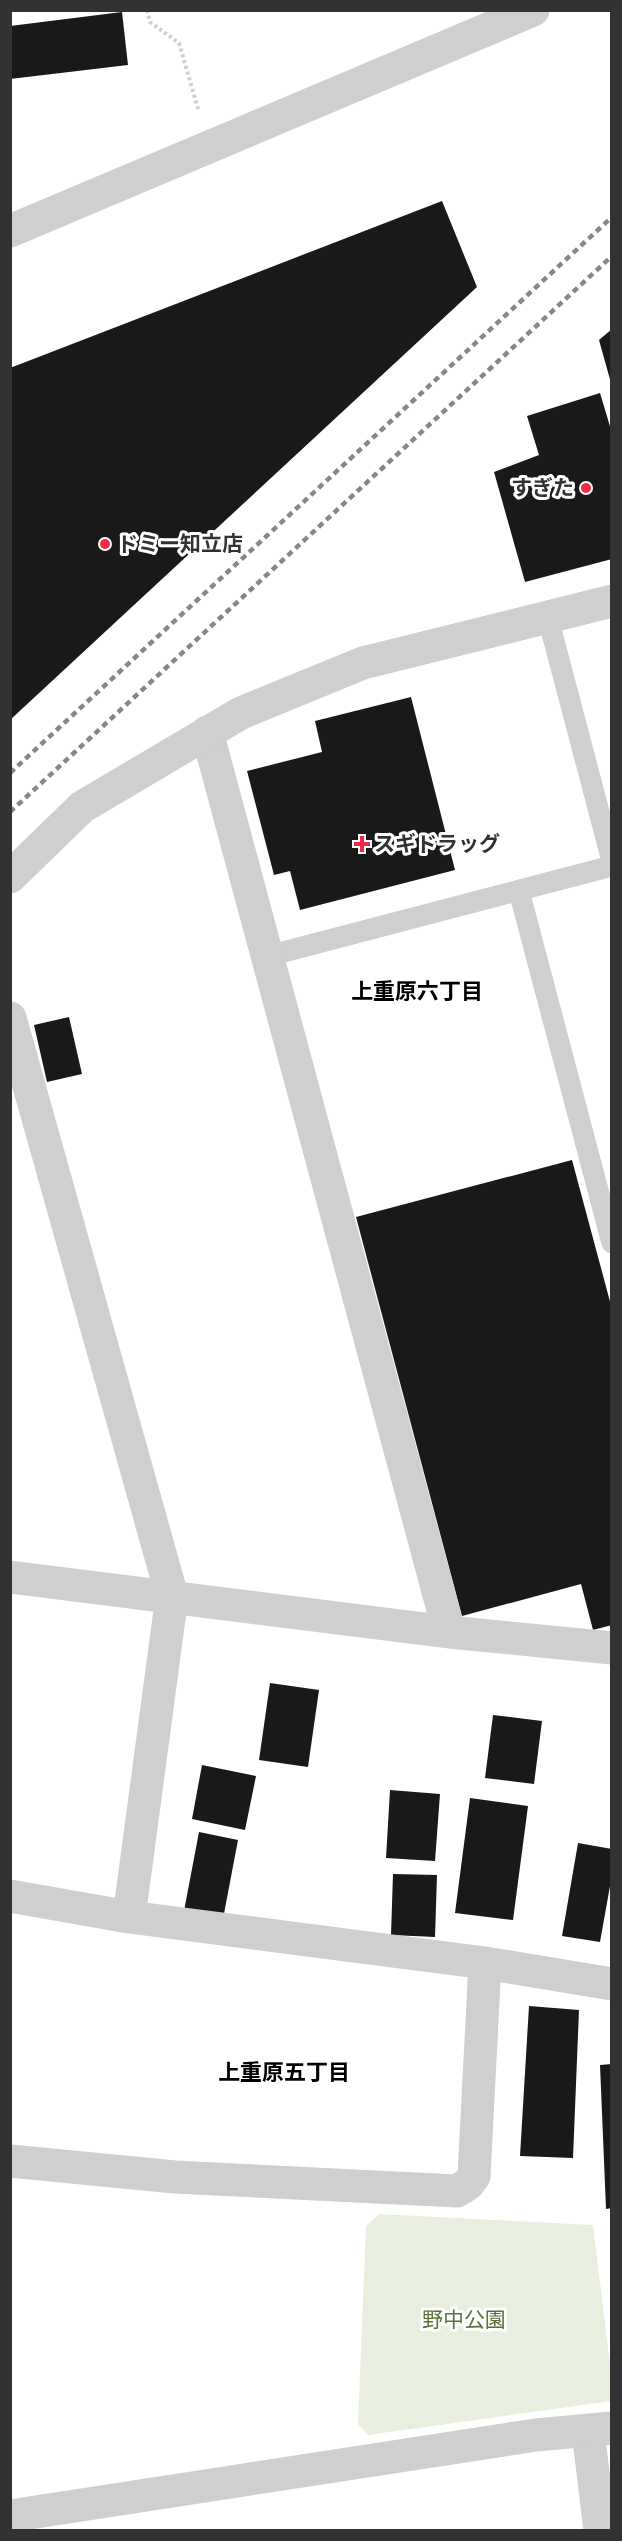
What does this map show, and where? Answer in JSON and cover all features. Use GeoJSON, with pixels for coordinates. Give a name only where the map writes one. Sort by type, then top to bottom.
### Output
{"type":"FeatureCollection","features":[{"type":"Feature","properties":{"kind":"street"},"geometry":{"type":"LineString","coordinates":[[10,231],[533,10]]}},
{"type":"Feature","properties":{"kind":"street"},"geometry":{"type":"LineString","coordinates":[[10,877],[82,807],[241,713],[363,663],[612,601]]}},
{"type":"Feature","properties":{"kind":"street"},"geometry":{"type":"LineString","coordinates":[[207,732],[449,1632]]}},
{"type":"Feature","properties":{"kind":"street"},"geometry":{"type":"LineString","coordinates":[[10,1018],[172,1596],[129,1917]]}},
{"type":"Feature","properties":{"kind":"street"},"geometry":{"type":"LineString","coordinates":[[10,1577],[449,1632],[612,1648]]}},
{"type":"Feature","properties":{"kind":"street"},"geometry":{"type":"LineString","coordinates":[[10,1896],[129,1917],[484,1963],[612,1984]]}},
{"type":"Feature","properties":{"kind":"street"},"geometry":{"type":"LineString","coordinates":[[10,2161],[175,2177],[457,2191],[468,2184],[474,2175],[484,1963]]}},
{"type":"Feature","properties":{"kind":"street"},"geometry":{"type":"LineString","coordinates":[[10,2516],[536,2435],[600,2429],[600,2530]]}},
{"type":"Feature","properties":{"kind":"lane"},"geometry":{"type":"LineString","coordinates":[[268,956],[519,891],[612,864],[548,618]]}},
{"type":"Feature","properties":{"kind":"lane"},"geometry":{"type":"LineString","coordinates":[[519,891],[612,1243]]}},
{"type":"Feature","properties":{"kind":"path"},"geometry":{"type":"LineString","coordinates":[[147,10],[150,22],[179,43],[200,116]]}},
{"type":"Feature","properties":{"kind":"green space","name":"野中公園"},"geometry":{"type":"Polygon","coordinates":[[[379,2214],[593,2225],[611,2373],[611,2401],[368,2435],[358,2424],[366,2226],[379,2214]]]}},
{"type":"Feature","properties":{"kind":"building"},"geometry":{"type":"Polygon","coordinates":[[[122,12],[128,65],[10,79],[10,26],[122,12]]]}},
{"type":"Feature","properties":{"kind":"building","name":"ドミー知立店"},"geometry":{"type":"Polygon","coordinates":[[[442,201],[477,287],[10,720],[10,368],[442,201]]]}},
{"type":"Feature","properties":{"kind":"building"},"geometry":{"type":"Polygon","coordinates":[[[612,329],[612,383],[611,383],[599,340],[612,329]]]}},
{"type":"Feature","properties":{"kind":"building"},"geometry":{"type":"Polygon","coordinates":[[[600,393],[612,433],[612,559],[525,582],[494,472],[539,455],[527,416],[600,393]]]}},
{"type":"Feature","properties":{"kind":"building"},"geometry":{"type":"Polygon","coordinates":[[[411,697],[455,870],[300,910],[290,871],[274,875],[247,771],[322,752],[315,721],[411,697]]]}},
{"type":"Feature","properties":{"kind":"building"},"geometry":{"type":"Polygon","coordinates":[[[69,1017],[82,1074],[47,1082],[34,1025],[69,1017]]]}},
{"type":"Feature","properties":{"kind":"building"},"geometry":{"type":"Polygon","coordinates":[[[572,1160],[612,1309],[612,1625],[593,1630],[581,1584],[462,1616],[356,1217],[572,1160]]]}},
{"type":"Feature","properties":{"kind":"building"},"geometry":{"type":"Polygon","coordinates":[[[270,1683],[319,1690],[308,1767],[259,1760],[270,1683]]]}},
{"type":"Feature","properties":{"kind":"building"},"geometry":{"type":"Polygon","coordinates":[[[493,1715],[542,1721],[534,1784],[485,1778],[493,1715]]]}},
{"type":"Feature","properties":{"kind":"building"},"geometry":{"type":"Polygon","coordinates":[[[202,1765],[256,1776],[245,1830],[192,1819],[202,1765]]]}},
{"type":"Feature","properties":{"kind":"building"},"geometry":{"type":"Polygon","coordinates":[[[390,1790],[440,1794],[435,1861],[386,1858],[390,1790]]]}},
{"type":"Feature","properties":{"kind":"building"},"geometry":{"type":"Polygon","coordinates":[[[470,1798],[528,1806],[513,1920],[455,1913],[470,1798]]]}},
{"type":"Feature","properties":{"kind":"building"},"geometry":{"type":"Polygon","coordinates":[[[199,1832],[238,1840],[223,1919],[184,1911],[199,1832]]]}},
{"type":"Feature","properties":{"kind":"building"},"geometry":{"type":"Polygon","coordinates":[[[578,1843],[612,1849],[612,1875],[600,1942],[562,1936],[578,1843]]]}},
{"type":"Feature","properties":{"kind":"building"},"geometry":{"type":"Polygon","coordinates":[[[393,1874],[437,1875],[435,1937],[391,1935],[393,1874]]]}},
{"type":"Feature","properties":{"kind":"building"},"geometry":{"type":"Polygon","coordinates":[[[529,2006],[579,2010],[573,2158],[520,2156],[529,2006]]]}},
{"type":"Feature","properties":{"kind":"building"},"geometry":{"type":"Polygon","coordinates":[[[612,2064],[612,2208],[606,2209],[600,2065],[612,2064]]]}},
{"type":"Feature","properties":{"kind":"railway"},"geometry":{"type":"LineString","coordinates":[[10,773],[612,217]]}},
{"type":"Feature","properties":{"kind":"railway"},"geometry":{"type":"LineString","coordinates":[[10,812],[612,256]]}},
{"type":"Feature","properties":{"kind":"place","name":"すぎた"},"geometry":{"type":"Point","coordinates":[586,488]}},
{"type":"Feature","properties":{"kind":"place","name":"ドミー知立店"},"geometry":{"type":"Point","coordinates":[105,544]}},
{"type":"Feature","properties":{"kind":"place","name":"スギドラッグ"},"geometry":{"type":"Point","coordinates":[362,844]}},
{"type":"Feature","properties":{"kind":"district","name":"上重原六丁目"},"geometry":{"type":"Point","coordinates":[417,991]}},
{"type":"Feature","properties":{"kind":"district","name":"上重原五丁目"},"geometry":{"type":"Point","coordinates":[284,2072]}}]}
